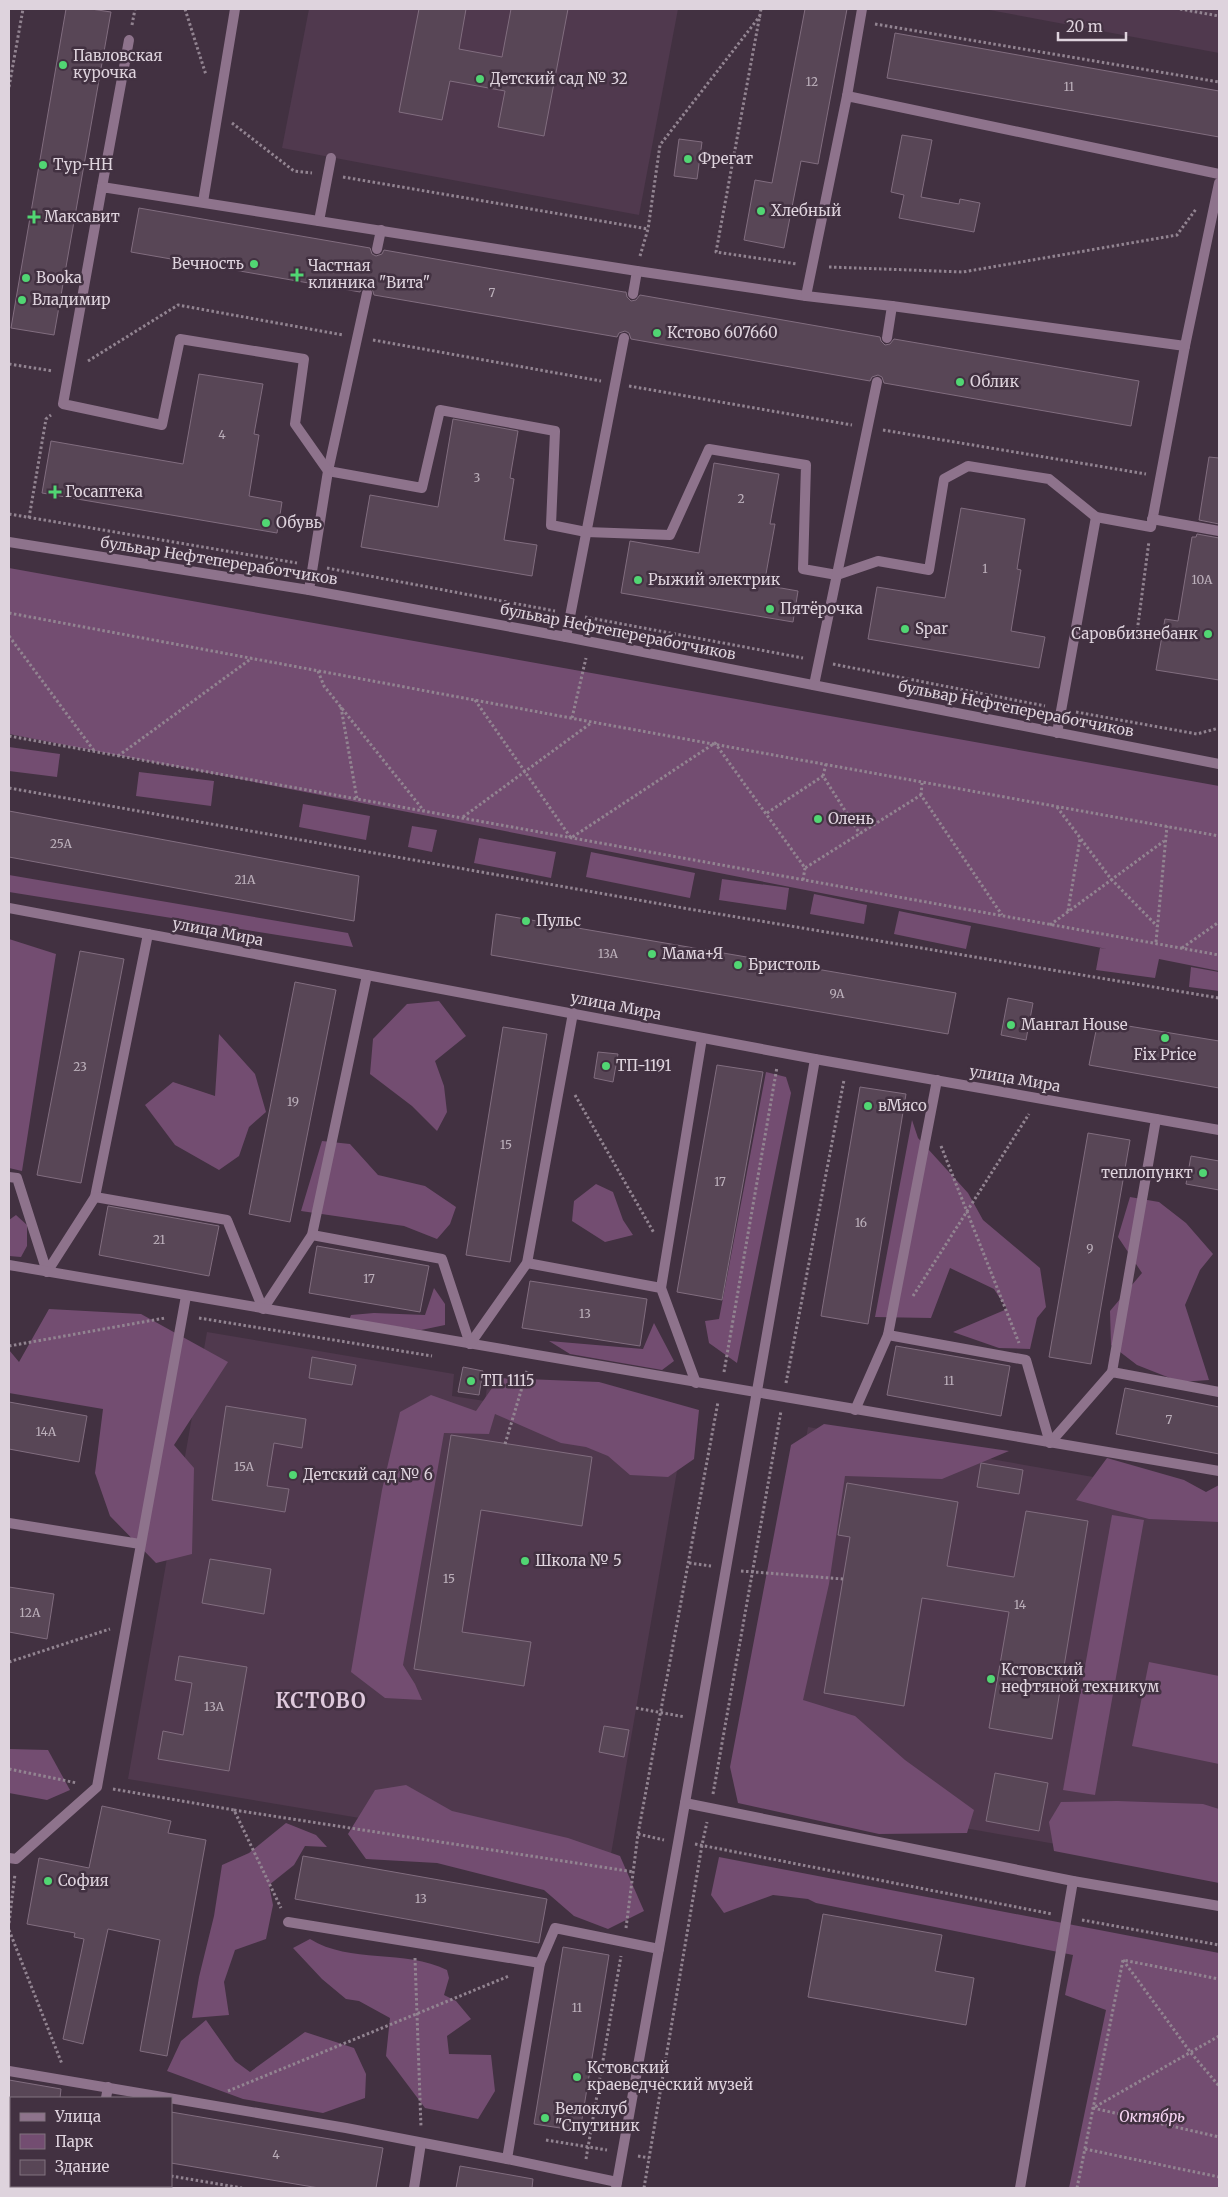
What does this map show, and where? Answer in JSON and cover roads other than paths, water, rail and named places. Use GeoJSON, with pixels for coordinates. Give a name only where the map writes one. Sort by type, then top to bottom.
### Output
{"type":"FeatureCollection","features":[{"type":"Feature","properties":{"kind":"street"},"geometry":{"type":"LineString","coordinates":[[203,202],[236,9]]}},
{"type":"Feature","properties":{"kind":"street"},"geometry":{"type":"LineString","coordinates":[[806,296],[847,96],[862,9]]}},
{"type":"Feature","properties":{"kind":"street"},"geometry":{"type":"LineString","coordinates":[[129,40],[63,404],[162,425],[180,339],[304,359],[294,424],[328,470],[422,488],[440,410],[555,431],[551,525],[586,532],[670,535],[709,449],[806,464],[803,569],[837,575],[878,561],[929,570],[944,479],[968,466],[1049,479],[1096,517],[1219,531]]}},
{"type":"Feature","properties":{"kind":"street"},"geometry":{"type":"LineString","coordinates":[[847,96],[1219,174]]}},
{"type":"Feature","properties":{"kind":"street"},"geometry":{"type":"LineString","coordinates":[[319,221],[331,158]]}},
{"type":"Feature","properties":{"kind":"street"},"geometry":{"type":"LineString","coordinates":[[1152,523],[1185,346],[1219,183]]}},
{"type":"Feature","properties":{"kind":"street"},"geometry":{"type":"LineString","coordinates":[[102,187],[806,296],[1185,346]]}},
{"type":"Feature","properties":{"kind":"street"},"geometry":{"type":"LineString","coordinates":[[377,249],[381,230]]}},
{"type":"Feature","properties":{"kind":"street"},"geometry":{"type":"LineString","coordinates":[[633,294],[637,270]]}},
{"type":"Feature","properties":{"kind":"street"},"geometry":{"type":"LineString","coordinates":[[309,590],[328,470],[367,293]]}},
{"type":"Feature","properties":{"kind":"street"},"geometry":{"type":"LineString","coordinates":[[887,338],[892,306]]}},
{"type":"Feature","properties":{"kind":"street"},"geometry":{"type":"LineString","coordinates":[[566,637],[624,338]]}},
{"type":"Feature","properties":{"kind":"street"},"geometry":{"type":"LineString","coordinates":[[814,686],[877,382]]}},
{"type":"Feature","properties":{"kind":"street"},"geometry":{"type":"LineString","coordinates":[[1058,733],[1096,517]]}},
{"type":"Feature","properties":{"kind":"street","name":"бульвар Нефтепереработчиков"},"geometry":{"type":"LineString","coordinates":[[9,542],[309,590],[566,637],[1219,764]]}},
{"type":"Feature","properties":{"kind":"street","name":"улица Мира"},"geometry":{"type":"LineString","coordinates":[[9,908],[815,1059],[1219,1130]]}},
{"type":"Feature","properties":{"kind":"street"},"geometry":{"type":"LineString","coordinates":[[47,1272],[95,1197],[148,934]]}},
{"type":"Feature","properties":{"kind":"street"},"geometry":{"type":"LineString","coordinates":[[263,1309],[312,1235],[367,975]]}},
{"type":"Feature","properties":{"kind":"street"},"geometry":{"type":"LineString","coordinates":[[470,1344],[527,1263],[573,1013]]}},
{"type":"Feature","properties":{"kind":"street"},"geometry":{"type":"LineString","coordinates":[[696,1383],[661,1288],[702,1038]]}},
{"type":"Feature","properties":{"kind":"street"},"geometry":{"type":"LineString","coordinates":[[172,2098],[507,2159],[583,2175],[616,2185],[700,1720],[815,1059]]}},
{"type":"Feature","properties":{"kind":"street"},"geometry":{"type":"LineString","coordinates":[[855,1410],[888,1334],[937,1080]]}},
{"type":"Feature","properties":{"kind":"street"},"geometry":{"type":"LineString","coordinates":[[1050,1443],[1112,1372],[1156,1119]]}},
{"type":"Feature","properties":{"kind":"street"},"geometry":{"type":"LineString","coordinates":[[9,1177],[17,1178],[47,1272]]}},
{"type":"Feature","properties":{"kind":"street"},"geometry":{"type":"LineString","coordinates":[[95,1197],[227,1220],[263,1309]]}},
{"type":"Feature","properties":{"kind":"street"},"geometry":{"type":"LineString","coordinates":[[312,1235],[442,1259],[470,1344]]}},
{"type":"Feature","properties":{"kind":"street"},"geometry":{"type":"LineString","coordinates":[[527,1263],[661,1288]]}},
{"type":"Feature","properties":{"kind":"street"},"geometry":{"type":"LineString","coordinates":[[9,1265],[721,1388],[1219,1471]]}},
{"type":"Feature","properties":{"kind":"street"},"geometry":{"type":"LineString","coordinates":[[13,1858],[97,1787],[186,1296]]}},
{"type":"Feature","properties":{"kind":"street"},"geometry":{"type":"LineString","coordinates":[[888,1334],[1026,1360],[1050,1443]]}},
{"type":"Feature","properties":{"kind":"street"},"geometry":{"type":"LineString","coordinates":[[1112,1372],[1219,1392]]}},
{"type":"Feature","properties":{"kind":"street"},"geometry":{"type":"LineString","coordinates":[[9,1523],[140,1544]]}},
{"type":"Feature","properties":{"kind":"street"},"geometry":{"type":"LineString","coordinates":[[685,1803],[1073,1881],[1219,1906]]}},
{"type":"Feature","properties":{"kind":"street"},"geometry":{"type":"LineString","coordinates":[[1020,2188],[1073,1881]]}},
{"type":"Feature","properties":{"kind":"street"},"geometry":{"type":"LineString","coordinates":[[288,1922],[540,1963]]}},
{"type":"Feature","properties":{"kind":"street"},"geometry":{"type":"LineString","coordinates":[[507,2159],[540,1963],[555,1928],[659,1949]]}},
{"type":"Feature","properties":{"kind":"street"},"geometry":{"type":"LineString","coordinates":[[9,2071],[164,2097]]}},
{"type":"Feature","properties":{"kind":"street"},"geometry":{"type":"LineString","coordinates":[[106,2097],[108,2087]]}},
{"type":"Feature","properties":{"kind":"street"},"geometry":{"type":"LineString","coordinates":[[414,2188],[421,2143]]}},
{"type":"Feature","properties":{"kind":"place","name":"Павловская курочка"},"geometry":{"type":"Point","coordinates":[63,65]}},
{"type":"Feature","properties":{"kind":"place","name":"Детский сад № 32"},"geometry":{"type":"Point","coordinates":[480,79]}},
{"type":"Feature","properties":{"kind":"place","name":"Фрегат"},"geometry":{"type":"Point","coordinates":[688,159]}},
{"type":"Feature","properties":{"kind":"place","name":"Тур-НН"},"geometry":{"type":"Point","coordinates":[43,165]}},
{"type":"Feature","properties":{"kind":"place","name":"Хлебный"},"geometry":{"type":"Point","coordinates":[761,211]}},
{"type":"Feature","properties":{"kind":"place","name":"Максавит"},"geometry":{"type":"Point","coordinates":[34,217]}},
{"type":"Feature","properties":{"kind":"place","name":"Вечность"},"geometry":{"type":"Point","coordinates":[254,264]}},
{"type":"Feature","properties":{"kind":"place","name":"Чаcтная клиника \"Вита\""},"geometry":{"type":"Point","coordinates":[297,275]}},
{"type":"Feature","properties":{"kind":"place","name":"Bookа"},"geometry":{"type":"Point","coordinates":[26,278]}},
{"type":"Feature","properties":{"kind":"place","name":"Владимир"},"geometry":{"type":"Point","coordinates":[22,300]}},
{"type":"Feature","properties":{"kind":"place","name":"Кстово 607660"},"geometry":{"type":"Point","coordinates":[657,333]}},
{"type":"Feature","properties":{"kind":"place","name":"Облик"},"geometry":{"type":"Point","coordinates":[960,382]}},
{"type":"Feature","properties":{"kind":"place","name":"Госаптека"},"geometry":{"type":"Point","coordinates":[55,492]}},
{"type":"Feature","properties":{"kind":"place","name":"Обувь"},"geometry":{"type":"Point","coordinates":[266,523]}},
{"type":"Feature","properties":{"kind":"place","name":"Рыжий электрик"},"geometry":{"type":"Point","coordinates":[638,580]}},
{"type":"Feature","properties":{"kind":"place","name":"Пятёрочка"},"geometry":{"type":"Point","coordinates":[770,609]}},
{"type":"Feature","properties":{"kind":"place","name":"Spar"},"geometry":{"type":"Point","coordinates":[905,629]}},
{"type":"Feature","properties":{"kind":"place","name":"Саровбизнебанк"},"geometry":{"type":"Point","coordinates":[1208,634]}},
{"type":"Feature","properties":{"kind":"place","name":"Олень"},"geometry":{"type":"Point","coordinates":[818,819]}},
{"type":"Feature","properties":{"kind":"place","name":"Пульс"},"geometry":{"type":"Point","coordinates":[526,921]}},
{"type":"Feature","properties":{"kind":"place","name":"Мама+Я"},"geometry":{"type":"Point","coordinates":[652,954]}},
{"type":"Feature","properties":{"kind":"place","name":"Бристоль"},"geometry":{"type":"Point","coordinates":[738,965]}},
{"type":"Feature","properties":{"kind":"place","name":"Мангал House"},"geometry":{"type":"Point","coordinates":[1011,1025]}},
{"type":"Feature","properties":{"kind":"place","name":"Fix Price"},"geometry":{"type":"Point","coordinates":[1165,1038]}},
{"type":"Feature","properties":{"kind":"place","name":"ТП-1191"},"geometry":{"type":"Point","coordinates":[606,1066]}},
{"type":"Feature","properties":{"kind":"place","name":"вМясо"},"geometry":{"type":"Point","coordinates":[868,1106]}},
{"type":"Feature","properties":{"kind":"place","name":"теплопункт"},"geometry":{"type":"Point","coordinates":[1203,1173]}},
{"type":"Feature","properties":{"kind":"place","name":"ТП 1115"},"geometry":{"type":"Point","coordinates":[471,1381]}},
{"type":"Feature","properties":{"kind":"place","name":"Детский сад № 6"},"geometry":{"type":"Point","coordinates":[293,1475]}},
{"type":"Feature","properties":{"kind":"place","name":"Школа № 5"},"geometry":{"type":"Point","coordinates":[525,1561]}},
{"type":"Feature","properties":{"kind":"place","name":"Кстовский нефтяной техникум"},"geometry":{"type":"Point","coordinates":[991,1679]}},
{"type":"Feature","properties":{"kind":"place","name":"София"},"geometry":{"type":"Point","coordinates":[48,1881]}},
{"type":"Feature","properties":{"kind":"place","name":"Кстовский краеведческий музей"},"geometry":{"type":"Point","coordinates":[577,2077]}},
{"type":"Feature","properties":{"kind":"place","name":"Велоклуб \"Спутиник"},"geometry":{"type":"Point","coordinates":[545,2118]}},
{"type":"Feature","properties":{"kind":"district","name":"КСТОВО"},"geometry":{"type":"Point","coordinates":[321,1701]}},
{"type":"Feature","properties":{"kind":"park label","name":"Октябрь"},"geometry":{"type":"Point","coordinates":[1152,2117]}}]}
